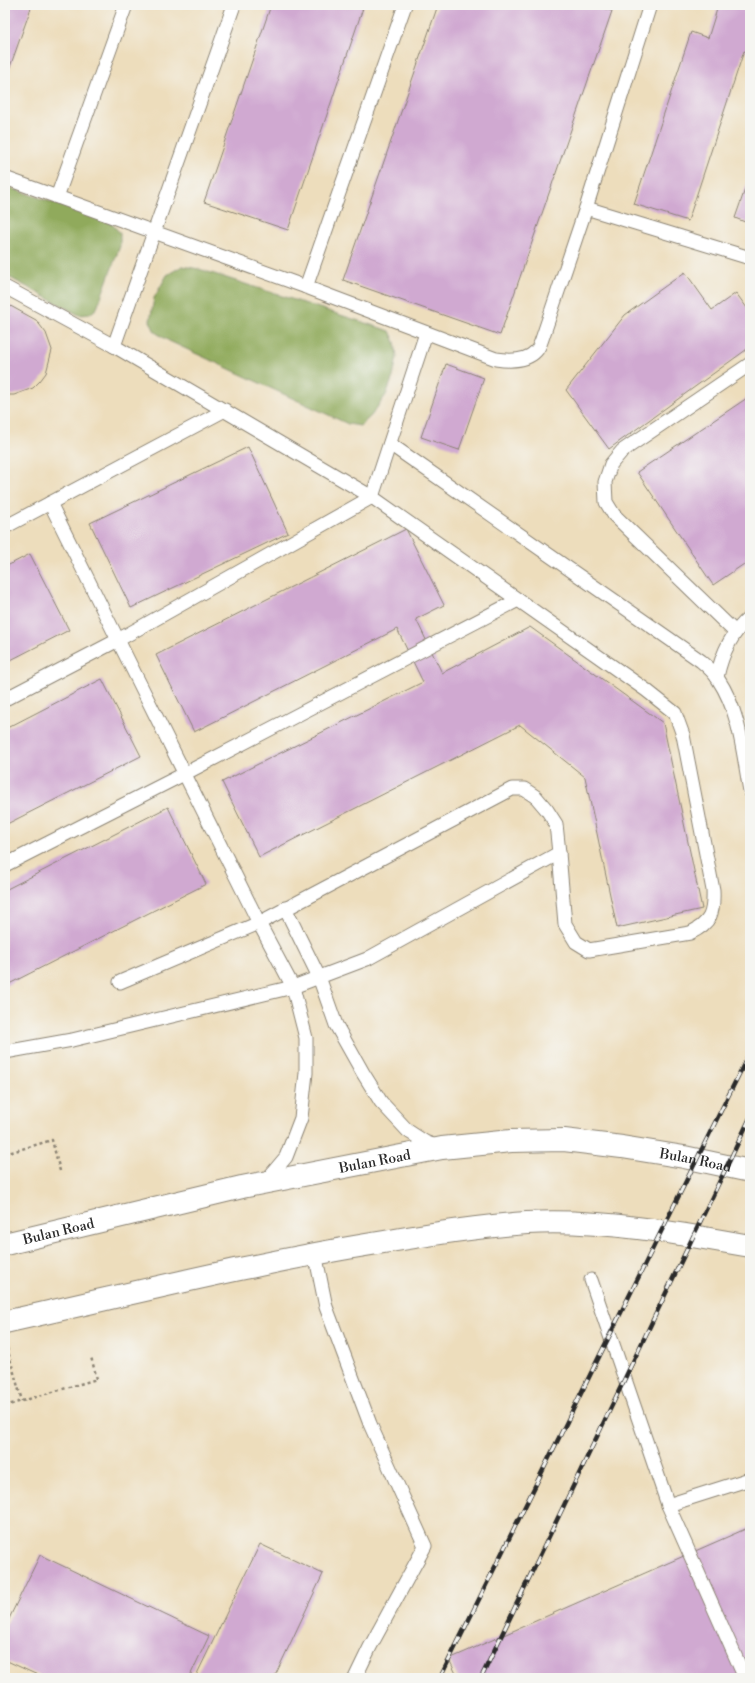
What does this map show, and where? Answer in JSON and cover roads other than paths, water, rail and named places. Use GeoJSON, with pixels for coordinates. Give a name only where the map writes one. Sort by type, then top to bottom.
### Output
{"type":"FeatureCollection","features":[{"type":"Feature","properties":{"kind":"main road","name":"Bulan Road"},"geometry":{"type":"LineString","coordinates":[[5,1244],[265,1182],[442,1148],[511,1141],[564,1140],[622,1147],[684,1157],[750,1171]]}},
{"type":"Feature","properties":{"kind":"main road"},"geometry":{"type":"LineString","coordinates":[[5,1322],[315,1253],[435,1233],[528,1223],[570,1223],[626,1227],[684,1234],[750,1246]]}},
{"type":"Feature","properties":{"kind":"lane"},"geometry":{"type":"LineString","coordinates":[[57,197],[126,5]]}},
{"type":"Feature","properties":{"kind":"lane"},"geometry":{"type":"LineString","coordinates":[[114,346],[234,5]]}},
{"type":"Feature","properties":{"kind":"lane"},"geometry":{"type":"LineString","coordinates":[[306,287],[405,5]]}},
{"type":"Feature","properties":{"kind":"lane"},"geometry":{"type":"LineString","coordinates":[[5,178],[306,287],[496,360],[513,361],[526,357],[536,351],[542,339],[586,208],[650,5]]}},
{"type":"Feature","properties":{"kind":"lane"},"geometry":{"type":"LineString","coordinates":[[586,208],[750,258]]}},
{"type":"Feature","properties":{"kind":"lane"},"geometry":{"type":"LineString","coordinates":[[5,287],[114,346],[372,497],[646,690],[675,713],[683,735],[711,882],[714,907],[711,916],[701,928],[690,934],[589,950],[576,942],[565,924],[560,853],[556,824],[548,810],[536,797],[524,789],[512,789],[259,923],[120,982]]}},
{"type":"Feature","properties":{"kind":"lane"},"geometry":{"type":"LineString","coordinates":[[5,699],[118,640],[372,497],[426,333]]}},
{"type":"Feature","properties":{"kind":"lane"},"geometry":{"type":"LineString","coordinates":[[735,632],[614,515],[606,502],[605,482],[611,464],[622,451],[750,364]]}},
{"type":"Feature","properties":{"kind":"lane"},"geometry":{"type":"LineString","coordinates":[[5,527],[225,410]]}},
{"type":"Feature","properties":{"kind":"lane"},"geometry":{"type":"LineString","coordinates":[[390,444],[701,661],[717,677],[728,696],[736,718],[750,791]]}},
{"type":"Feature","properties":{"kind":"lane"},"geometry":{"type":"LineString","coordinates":[[50,504],[184,774],[293,987],[306,1038],[306,1073],[301,1118],[286,1157],[265,1182]]}},
{"type":"Feature","properties":{"kind":"lane"},"geometry":{"type":"LineString","coordinates":[[5,865],[184,774],[518,600]]}},
{"type":"Feature","properties":{"kind":"lane"},"geometry":{"type":"LineString","coordinates":[[717,677],[720,664],[730,639],[740,625],[750,617]]}},
{"type":"Feature","properties":{"kind":"lane"},"geometry":{"type":"LineString","coordinates":[[5,1052],[72,1040],[293,987],[367,959],[560,853]]}},
{"type":"Feature","properties":{"kind":"lane"},"geometry":{"type":"LineString","coordinates":[[285,908],[320,977],[336,1025],[363,1074],[381,1102],[408,1131],[424,1142],[442,1148]]}},
{"type":"Feature","properties":{"kind":"lane"},"geometry":{"type":"LineString","coordinates":[[315,1253],[326,1307],[370,1424],[425,1546],[370,1647],[355,1678]]}},
{"type":"Feature","properties":{"kind":"lane"},"geometry":{"type":"LineString","coordinates":[[591,1280],[668,1506],[745,1678]]}},
{"type":"Feature","properties":{"kind":"lane"},"geometry":{"type":"LineString","coordinates":[[668,1506],[750,1479]]}},
{"type":"Feature","properties":{"kind":"railway"},"geometry":{"type":"LineString","coordinates":[[440,1678],[750,1052]]}},
{"type":"Feature","properties":{"kind":"railway"},"geometry":{"type":"LineString","coordinates":[[481,1678],[750,1118]]}}]}
